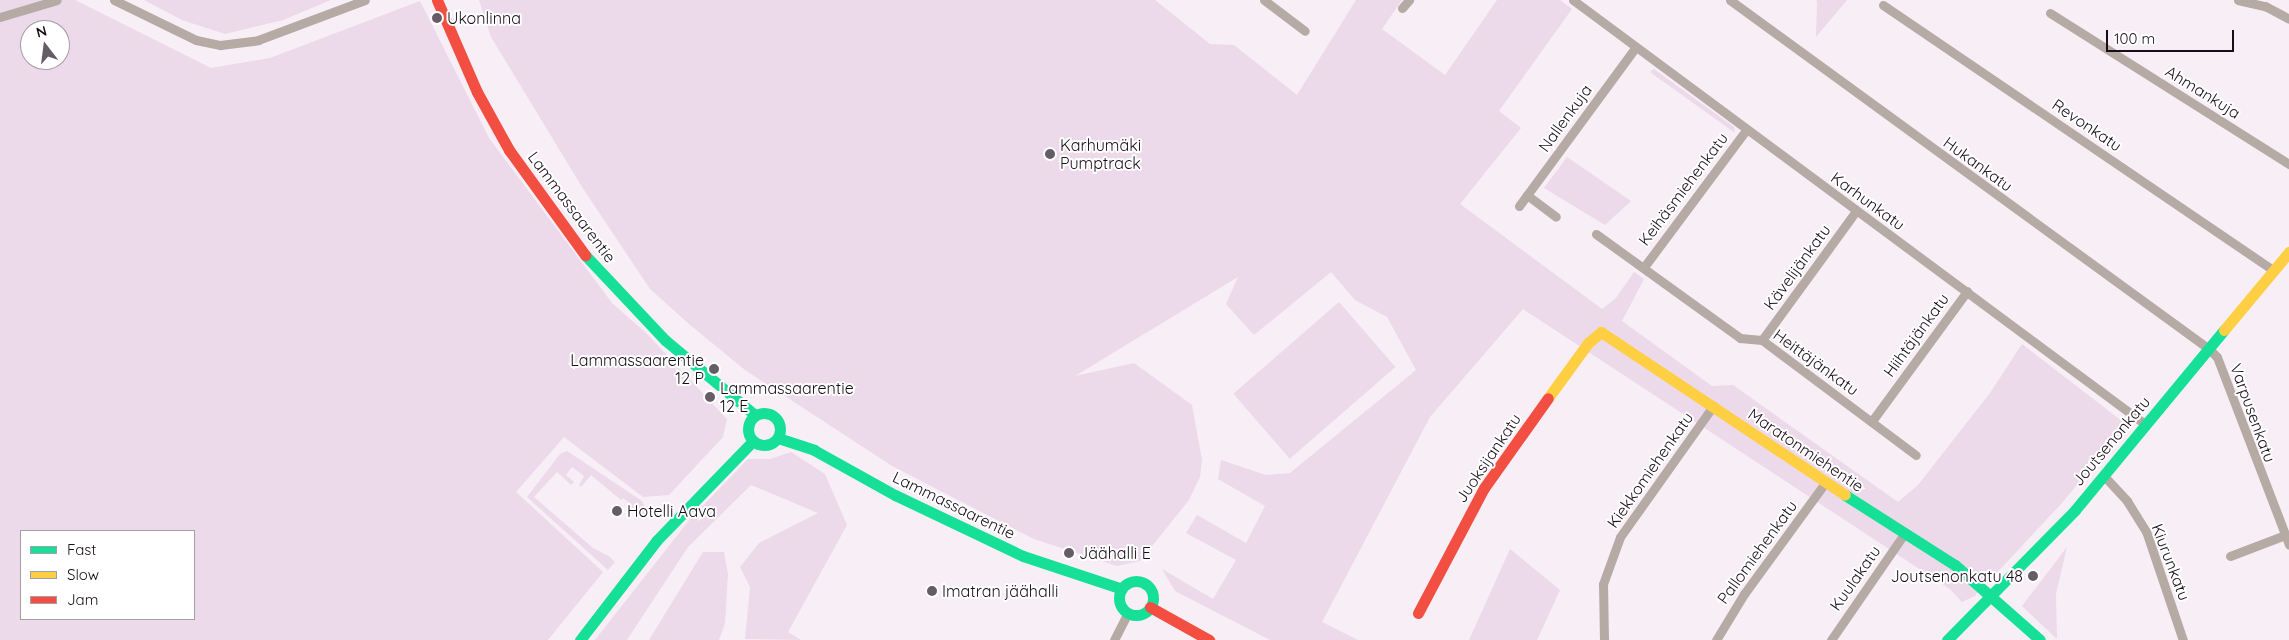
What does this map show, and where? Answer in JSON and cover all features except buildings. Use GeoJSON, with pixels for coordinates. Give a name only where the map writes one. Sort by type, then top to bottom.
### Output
{"type":"FeatureCollection","features":[{"type":"Feature","properties":{"kind":"street"},"geometry":{"type":"LineString","coordinates":[[0,17],[57,0]]}},
{"type":"Feature","properties":{"kind":"street"},"geometry":{"type":"LineString","coordinates":[[114,0],[196,40],[220,45],[258,40],[365,0]]}},
{"type":"Feature","properties":{"kind":"street","name":"Lammassaarentie"},"geometry":{"type":"LineString","coordinates":[[437,0],[478,92],[508,150],[575,244],[665,340],[755,416]]}},
{"type":"Feature","properties":{"kind":"street"},"geometry":{"type":"LineString","coordinates":[[1264,0],[1305,31]]}},
{"type":"Feature","properties":{"kind":"street"},"geometry":{"type":"LineString","coordinates":[[1402,8],[1408,0]]}},
{"type":"Feature","properties":{"kind":"street","name":"Karhunkatu"},"geometry":{"type":"LineString","coordinates":[[1573,0],[1746,130],[2146,424]]}},
{"type":"Feature","properties":{"kind":"street","name":"Hukankatu"},"geometry":{"type":"LineString","coordinates":[[1730,0],[2210,349]]}},
{"type":"Feature","properties":{"kind":"street"},"geometry":{"type":"LineString","coordinates":[[2238,0],[2265,6],[2289,19]]}},
{"type":"Feature","properties":{"kind":"street","name":"Revonkatu"},"geometry":{"type":"LineString","coordinates":[[1883,5],[2274,271]]}},
{"type":"Feature","properties":{"kind":"street","name":"Ahmankuja"},"geometry":{"type":"LineString","coordinates":[[2050,13],[2289,164]]}},
{"type":"Feature","properties":{"kind":"street","name":"Nallenkuja"},"geometry":{"type":"LineString","coordinates":[[1519,206],[1636,47]]}},
{"type":"Feature","properties":{"kind":"street","name":"Keihäsmiehenkatu"},"geometry":{"type":"LineString","coordinates":[[1644,267],[1746,130]]}},
{"type":"Feature","properties":{"kind":"street"},"geometry":{"type":"LineString","coordinates":[[1527,195],[1556,217]]}},
{"type":"Feature","properties":{"kind":"street","name":"Kävelijänkatu"},"geometry":{"type":"LineString","coordinates":[[1762,340],[1856,211]]}},
{"type":"Feature","properties":{"kind":"street","name":"Heittäjänkatu"},"geometry":{"type":"LineString","coordinates":[[1596,234],[1740,338],[1762,340],[1916,455]]}},
{"type":"Feature","properties":{"kind":"street","name":"Joutsenonkatu"},"geometry":{"type":"LineString","coordinates":[[1947,640],[1992,596],[2104,476],[2289,252]]}},
{"type":"Feature","properties":{"kind":"street","name":"Hiihtäjänkatu"},"geometry":{"type":"LineString","coordinates":[[1872,421],[1967,291]]}},
{"type":"Feature","properties":{"kind":"street","name":"Maratonmiehentie"},"geometry":{"type":"LineString","coordinates":[[1601,332],[1826,483],[1955,565],[2040,640]]}},
{"type":"Feature","properties":{"kind":"street","name":"Juoksijankatu"},"geometry":{"type":"LineString","coordinates":[[1418,613],[1484,488],[1588,343],[1601,332]]}},
{"type":"Feature","properties":{"kind":"street","name":"Varpusenkatu"},"geometry":{"type":"LineString","coordinates":[[2210,349],[2217,357],[2289,545]]}},
{"type":"Feature","properties":{"kind":"street","name":"Kiekkomiehenkatu"},"geometry":{"type":"LineString","coordinates":[[1604,640],[1603,584],[1620,537],[1713,406]]}},
{"type":"Feature","properties":{"kind":"street"},"geometry":{"type":"LineString","coordinates":[[767,413],[778,420],[778,438],[766,445],[753,441],[748,425],[755,416],[767,413]]}},
{"type":"Feature","properties":{"kind":"street","name":"Lammassaarentie"},"geometry":{"type":"LineString","coordinates":[[778,438],[822,454],[894,496],[1023,556],[1122,589]]}},
{"type":"Feature","properties":{"kind":"street"},"geometry":{"type":"LineString","coordinates":[[580,640],[657,540],[753,441]]}},
{"type":"Feature","properties":{"kind":"street","name":"Kiurunkatu"},"geometry":{"type":"LineString","coordinates":[[2104,476],[2127,501],[2146,531],[2184,640]]}},
{"type":"Feature","properties":{"kind":"street","name":"Pallomiehenkatu"},"geometry":{"type":"LineString","coordinates":[[1716,640],[1744,594],[1826,483]]}},
{"type":"Feature","properties":{"kind":"street","name":"Kuulakatu"},"geometry":{"type":"LineString","coordinates":[[1831,640],[1904,534]]}},
{"type":"Feature","properties":{"kind":"street"},"geometry":{"type":"LineString","coordinates":[[2230,556],[2285,535]]}},
{"type":"Feature","properties":{"kind":"street"},"geometry":{"type":"LineString","coordinates":[[1132,581],[1145,583],[1153,594],[1150,607],[1140,614],[1128,612],[1120,602],[1122,589],[1132,581]]}},
{"type":"Feature","properties":{"kind":"street"},"geometry":{"type":"LineString","coordinates":[[1150,607],[1209,640]]}},
{"type":"Feature","properties":{"kind":"street"},"geometry":{"type":"LineString","coordinates":[[1114,640],[1128,612]]}},
{"type":"Feature","properties":{"kind":"shaded area"},"geometry":{"type":"Polygon","coordinates":[[[0,0],[75,0],[211,68],[270,58],[420,1],[489,138],[612,303],[646,333],[727,419],[723,437],[669,495],[643,497],[564,437],[516,492],[603,572],[548,640],[0,640],[0,0]]]}},
{"type":"Feature","properties":{"kind":"shaded area"},"geometry":{"type":"Polygon","coordinates":[[[144,0],[331,0],[283,20],[225,34],[182,20],[144,0]]]}},
{"type":"Feature","properties":{"kind":"shaded area"},"geometry":{"type":"Polygon","coordinates":[[[479,0],[1155,0],[1210,44],[1234,45],[1297,95],[1356,0],[1402,0],[1382,29],[1445,75],[1497,0],[1560,0],[1572,9],[1499,111],[1521,128],[1460,204],[1602,309],[1616,298],[1634,272],[1644,279],[1622,321],[1712,386],[1733,385],[1898,502],[1918,485],[1990,393],[2022,344],[2127,425],[2061,504],[1992,578],[1987,578],[1975,596],[1962,602],[1950,589],[1523,309],[1430,417],[1322,622],[1358,640],[1270,640],[1175,591],[1162,569],[1213,599],[1236,560],[1186,533],[1197,515],[1246,543],[1265,506],[1218,479],[1221,460],[1266,475],[1290,473],[1416,370],[1387,317],[1355,300],[1331,272],[1254,335],[1226,304],[1238,277],[1075,376],[1134,363],[1192,405],[1202,460],[1200,477],[1189,500],[1140,561],[1117,566],[1034,539],[892,466],[745,370],[650,289],[582,187],[491,37],[479,0]]]}},
{"type":"Feature","properties":{"kind":"shaded area"},"geometry":{"type":"Polygon","coordinates":[[[1816,0],[1847,0],[1816,37],[1817,2],[1816,0]]]}},
{"type":"Feature","properties":{"kind":"shaded area"},"geometry":{"type":"Polygon","coordinates":[[[1654,69],[1734,127],[1735,133],[1650,72],[1654,69]]]}},
{"type":"Feature","properties":{"kind":"shaded area"},"geometry":{"type":"Polygon","coordinates":[[[1567,157],[1631,201],[1605,225],[1544,188],[1567,157]]]}},
{"type":"Feature","properties":{"kind":"shaded area"},"geometry":{"type":"Polygon","coordinates":[[[1339,302],[1395,367],[1290,459],[1233,394],[1339,302]]]}},
{"type":"Feature","properties":{"kind":"shaded area"},"geometry":{"type":"Polygon","coordinates":[[[567,451],[642,501],[645,508],[645,516],[637,514],[628,507],[631,504],[623,498],[621,500],[591,475],[581,487],[579,485],[584,476],[572,467],[566,475],[574,482],[571,485],[557,472],[534,497],[593,548],[610,557],[615,562],[608,570],[527,497],[560,454],[567,451]]]}},
{"type":"Feature","properties":{"kind":"shaded area"},"geometry":{"type":"Polygon","coordinates":[[[791,452],[825,474],[847,525],[788,632],[801,640],[745,639],[750,587],[740,567],[759,543],[818,513],[751,485],[688,547],[627,640],[595,640],[690,519],[748,459],[770,459],[791,452]]]}},
{"type":"Feature","properties":{"kind":"shaded area"},"geometry":{"type":"Polygon","coordinates":[[[2067,547],[2056,594],[2057,639],[2022,606],[2067,547]]]}},
{"type":"Feature","properties":{"kind":"shaded area"},"geometry":{"type":"Polygon","coordinates":[[[1510,549],[1560,590],[1537,640],[1469,640],[1510,549]]]}},
{"type":"Feature","properties":{"kind":"shaded area"},"geometry":{"type":"Polygon","coordinates":[[[703,552],[724,552],[728,574],[725,623],[719,640],[649,640],[703,552]]]}},
{"type":"Feature","properties":{"kind":"traffic: fast"},"geometry":{"type":"LineString","coordinates":[[585,255],[665,340],[755,415]]}},
{"type":"Feature","properties":{"kind":"traffic: fast"},"geometry":{"type":"LineString","coordinates":[[1947,640],[2075,510],[2224,330]]}},
{"type":"Feature","properties":{"kind":"traffic: fast"},"geometry":{"type":"LineString","coordinates":[[764,413],[770,414],[775,418],[779,423],[780,429],[779,435],[775,440],[770,444],[764,445],[758,444],[753,440],[749,435],[748,429],[749,423],[753,418],[758,414],[764,413]]}},
{"type":"Feature","properties":{"kind":"traffic: fast"},"geometry":{"type":"LineString","coordinates":[[778,438],[814,450],[895,495],[1023,556],[1122,589]]}},
{"type":"Feature","properties":{"kind":"traffic: fast"},"geometry":{"type":"LineString","coordinates":[[580,640],[657,540],[753,441]]}},
{"type":"Feature","properties":{"kind":"traffic: fast"},"geometry":{"type":"LineString","coordinates":[[1845,495],[1955,565],[2040,640]]}},
{"type":"Feature","properties":{"kind":"traffic: fast"},"geometry":{"type":"LineString","coordinates":[[1136,581],[1148,586],[1153,598],[1148,610],[1136,615],[1124,610],[1119,598],[1124,586],[1136,581]]}},
{"type":"Feature","properties":{"kind":"traffic: slow"},"geometry":{"type":"LineString","coordinates":[[2224,330],[2289,252]]}},
{"type":"Feature","properties":{"kind":"traffic: slow"},"geometry":{"type":"LineString","coordinates":[[1548,398],[1588,343],[1601,332],[1845,495]]}},
{"type":"Feature","properties":{"kind":"traffic: jam"},"geometry":{"type":"LineString","coordinates":[[437,0],[477,92],[509,150],[585,255]]}},
{"type":"Feature","properties":{"kind":"traffic: jam"},"geometry":{"type":"LineString","coordinates":[[1418,613],[1484,488],[1548,398]]}},
{"type":"Feature","properties":{"kind":"traffic: jam"},"geometry":{"type":"LineString","coordinates":[[1150,607],[1209,640]]}},
{"type":"Feature","properties":{"kind":"place","name":"Ukonlinna"},"geometry":{"type":"Point","coordinates":[437,18]}},
{"type":"Feature","properties":{"kind":"place","name":"Karhumäki Pumptrack"},"geometry":{"type":"Point","coordinates":[1050,154]}},
{"type":"Feature","properties":{"kind":"place","name":"Lammassaarentie 12 P"},"geometry":{"type":"Point","coordinates":[714,369]}},
{"type":"Feature","properties":{"kind":"place","name":"Lammassaarentie 12 E"},"geometry":{"type":"Point","coordinates":[710,397]}},
{"type":"Feature","properties":{"kind":"place","name":"Hotelli Aava"},"geometry":{"type":"Point","coordinates":[617,511]}},
{"type":"Feature","properties":{"kind":"place","name":"Jäähalli E"},"geometry":{"type":"Point","coordinates":[1069,553]}},
{"type":"Feature","properties":{"kind":"place","name":"Joutsenonkatu 48"},"geometry":{"type":"Point","coordinates":[2033,576]}},
{"type":"Feature","properties":{"kind":"place","name":"Imatran jäähalli"},"geometry":{"type":"Point","coordinates":[932,591]}}]}
